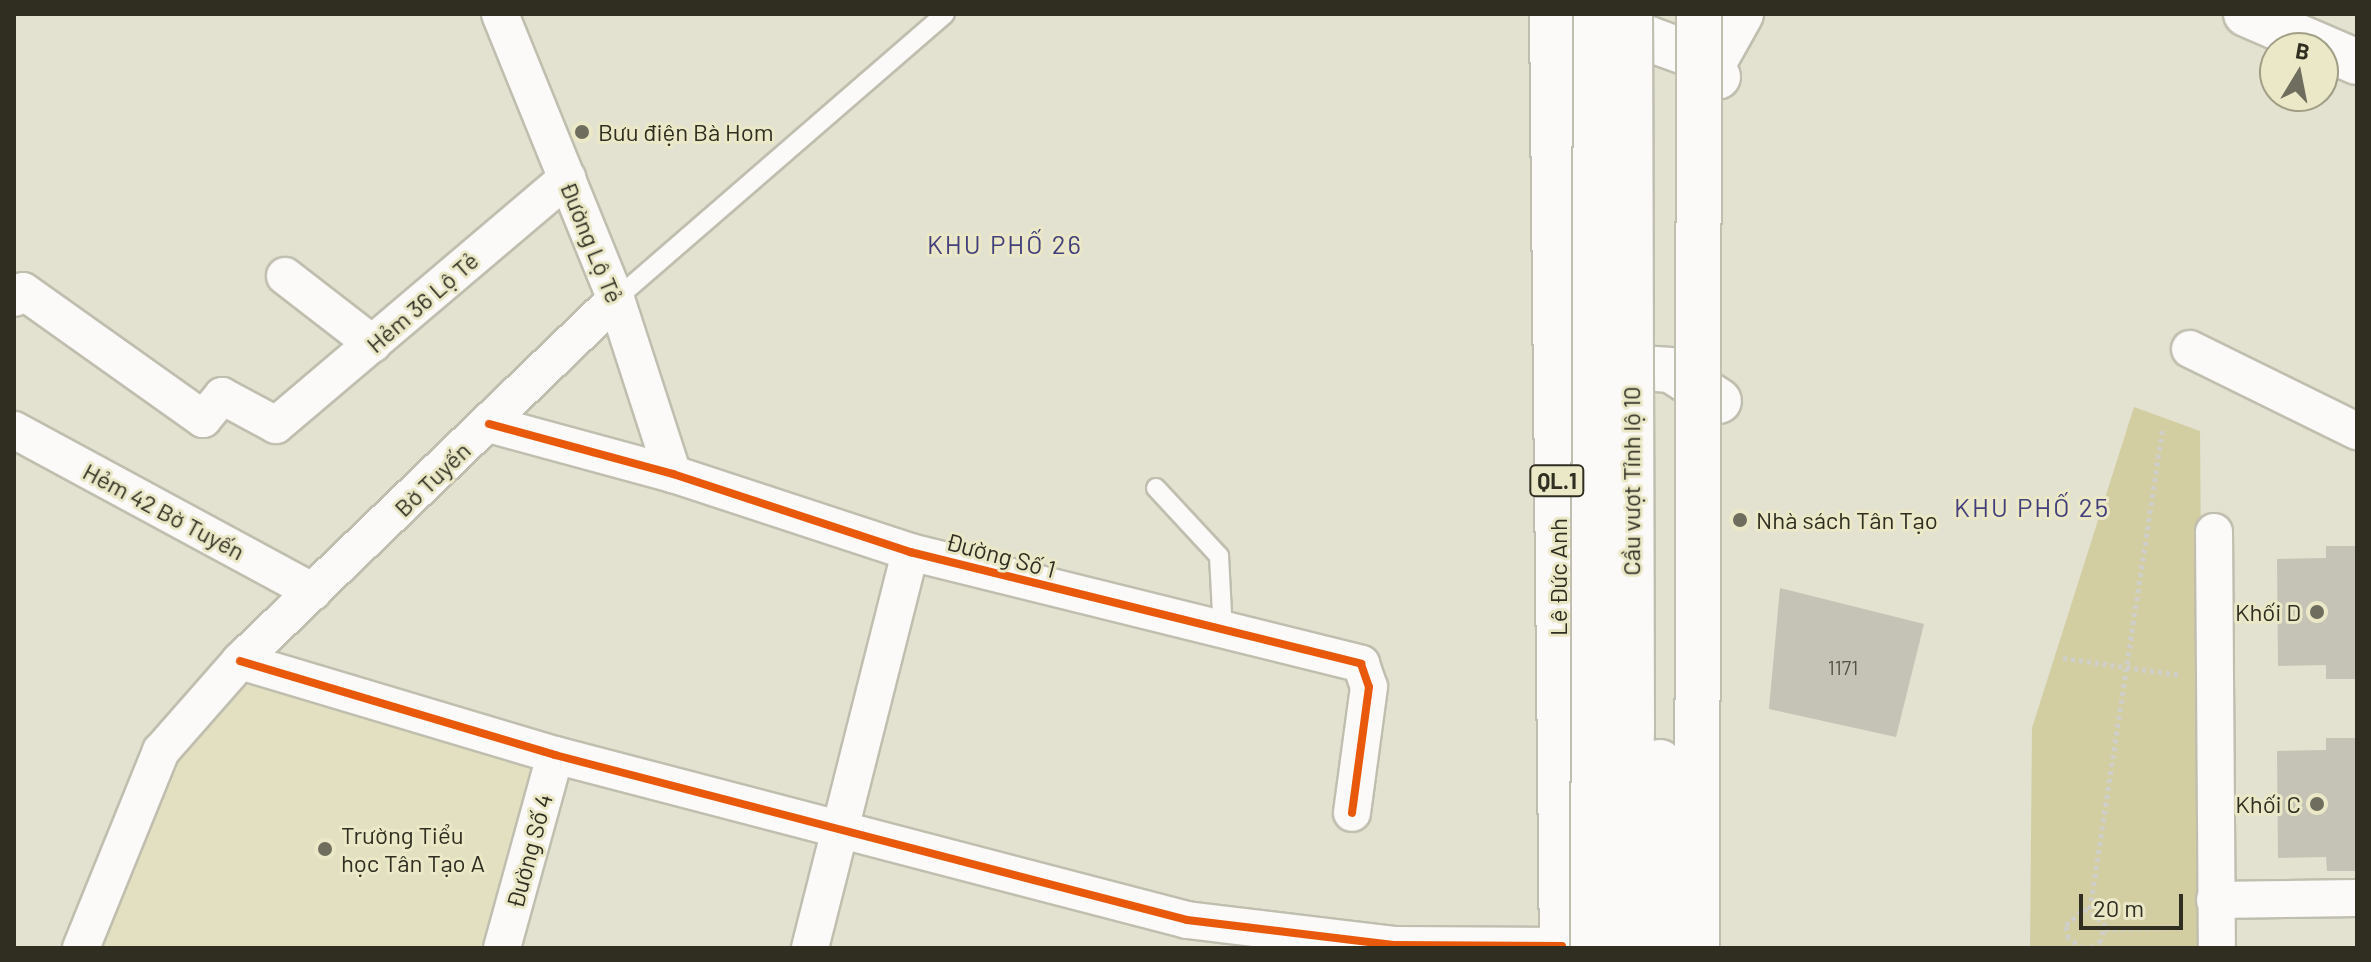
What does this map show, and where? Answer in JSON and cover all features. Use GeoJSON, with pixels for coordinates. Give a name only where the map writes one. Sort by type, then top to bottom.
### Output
{"type":"FeatureCollection","features":[{"type":"Feature","properties":{"kind":"main road","name":"Lê Đức Anh"},"geometry":{"type":"LineString","coordinates":[[1552,14],[1557,400],[1572,947]]}},
{"type":"Feature","properties":{"kind":"main road","name":"Cầu vượt Tỉnh lộ 10"},"geometry":{"type":"LineString","coordinates":[[1572,947],[1596,14]]}},
{"type":"Feature","properties":{"kind":"main road","name":"Cầu vượt Tỉnh lộ 10"},"geometry":{"type":"LineString","coordinates":[[1627,948],[1632,729],[1630,14]]}},
{"type":"Feature","properties":{"kind":"main road","name":"Cầu vượt Tỉnh lộ 10"},"geometry":{"type":"LineString","coordinates":[[1659,14],[1661,948]]}},
{"type":"Feature","properties":{"kind":"main road"},"geometry":{"type":"LineString","coordinates":[[1697,948],[1699,14]]}},
{"type":"Feature","properties":{"kind":"main road"},"geometry":{"type":"LineString","coordinates":[[1719,948],[1718,49],[1741,14]]}},
{"type":"Feature","properties":{"kind":"main road"},"geometry":{"type":"LineString","coordinates":[[2259,17],[2357,62]]}},
{"type":"Feature","properties":{"kind":"main road"},"geometry":{"type":"LineString","coordinates":[[1552,73],[1603,43],[1649,39],[1690,54],[1718,49]]}},
{"type":"Feature","properties":{"kind":"main road"},"geometry":{"type":"LineString","coordinates":[[1557,400],[1603,372],[1626,367],[1671,370],[1719,401]]}},
{"type":"Feature","properties":{"kind":"street","name":"Đường Lộ Tẻ"},"geometry":{"type":"LineString","coordinates":[[500,14],[616,299],[673,474]]}},
{"type":"Feature","properties":{"kind":"street","name":"Hẻm 36 Lộ Tẻ"},"geometry":{"type":"LineString","coordinates":[[14,298],[23,291],[203,419],[222,396],[276,425],[567,178]]}},
{"type":"Feature","properties":{"kind":"street"},"geometry":{"type":"LineString","coordinates":[[285,276],[373,344]]}},
{"type":"Feature","properties":{"kind":"street","name":"Bờ Tuyến"},"geometry":{"type":"LineString","coordinates":[[81,948],[161,751],[240,661],[616,299]]}},
{"type":"Feature","properties":{"kind":"street"},"geometry":{"type":"LineString","coordinates":[[2190,349],[2357,431]]}},
{"type":"Feature","properties":{"kind":"street","name":"Đường Số 1"},"geometry":{"type":"LineString","coordinates":[[489,424],[673,474],[910,552],[1223,633],[1361,664],[1369,687],[1352,813]]}},
{"type":"Feature","properties":{"kind":"street","name":"Hẻm 42 Bờ Tuyến"},"geometry":{"type":"LineString","coordinates":[[14,430],[313,592]]}},
{"type":"Feature","properties":{"kind":"street"},"geometry":{"type":"LineString","coordinates":[[2214,532],[2216,925],[2357,898]]}},
{"type":"Feature","properties":{"kind":"street"},"geometry":{"type":"LineString","coordinates":[[810,948],[910,552]]}},
{"type":"Feature","properties":{"kind":"street"},"geometry":{"type":"LineString","coordinates":[[240,661],[555,755],[840,831],[1183,934],[1393,946],[1572,947]]}},
{"type":"Feature","properties":{"kind":"street","name":"Đường Số 4"},"geometry":{"type":"LineString","coordinates":[[502,948],[555,755]]}},
{"type":"Feature","properties":{"kind":"lane","name":"Bờ Tuyến"},"geometry":{"type":"LineString","coordinates":[[616,299],[945,14]]}},
{"type":"Feature","properties":{"kind":"lane"},"geometry":{"type":"LineString","coordinates":[[1156,488],[1219,556],[1223,633]]}},
{"type":"Feature","properties":{"kind":"path"},"geometry":{"type":"LineString","coordinates":[[2090,909],[2163,427]]}},
{"type":"Feature","properties":{"kind":"path"},"geometry":{"type":"LineString","coordinates":[[2063,658],[2215,680]]}},
{"type":"Feature","properties":{"kind":"path"},"geometry":{"type":"LineString","coordinates":[[2083,948],[2068,938],[2066,925],[2077,911],[2090,909],[2101,917],[2105,929],[2101,941],[2090,948]]}},
{"type":"Feature","properties":{"kind":"path"},"geometry":{"type":"LineString","coordinates":[[2105,929],[2216,925]]}},
{"type":"Feature","properties":{"kind":"shaded area"},"geometry":{"type":"Polygon","coordinates":[[[2134,407],[2200,431],[2204,948],[2030,948],[2032,728],[2134,407]]]}},
{"type":"Feature","properties":{"kind":"shaded area","name":"Trường Tiểu học Tân Tạo A"},"geometry":{"type":"Polygon","coordinates":[[[247,678],[541,765],[490,948],[93,948],[166,765],[247,678]]]}},
{"type":"Feature","properties":{"kind":"building","name":"Khối D"},"geometry":{"type":"Polygon","coordinates":[[[2326,546],[2357,546],[2357,679],[2326,679],[2326,665],[2278,666],[2277,559],[2326,558],[2326,546]]]}},
{"type":"Feature","properties":{"kind":"building"},"geometry":{"type":"Polygon","coordinates":[[[1780,588],[1924,624],[1896,737],[1769,709],[1780,588]]]}},
{"type":"Feature","properties":{"kind":"building","name":"Khối C"},"geometry":{"type":"Polygon","coordinates":[[[2326,738],[2357,738],[2357,871],[2327,871],[2326,857],[2278,858],[2277,751],[2326,750],[2326,738]]]}},
{"type":"Feature","properties":{"kind":"cycle path"},"geometry":{"type":"LineString","coordinates":[[489,424],[673,474],[910,552],[1361,664],[1369,687],[1352,813]]}},
{"type":"Feature","properties":{"kind":"cycle path"},"geometry":{"type":"LineString","coordinates":[[240,661],[555,755],[1187,920],[1393,945],[1562,946]]}},
{"type":"Feature","properties":{"kind":"place","name":"Bưu điện Bà Hom"},"geometry":{"type":"Point","coordinates":[582,132]}},
{"type":"Feature","properties":{"kind":"place","name":"Nhà sách Tân Tạo"},"geometry":{"type":"Point","coordinates":[1740,520]}},
{"type":"Feature","properties":{"kind":"place","name":"Khối D"},"geometry":{"type":"Point","coordinates":[2317,612]}},
{"type":"Feature","properties":{"kind":"place","name":"Khối C"},"geometry":{"type":"Point","coordinates":[2317,804]}},
{"type":"Feature","properties":{"kind":"place","name":"Trường Tiểu học Tân Tạo A"},"geometry":{"type":"Point","coordinates":[325,849]}},
{"type":"Feature","properties":{"kind":"district","name":"KHU PHỐ 26"},"geometry":{"type":"Point","coordinates":[1005,244]}},
{"type":"Feature","properties":{"kind":"district","name":"KHU PHỐ 25"},"geometry":{"type":"Point","coordinates":[2032,507]}}]}
